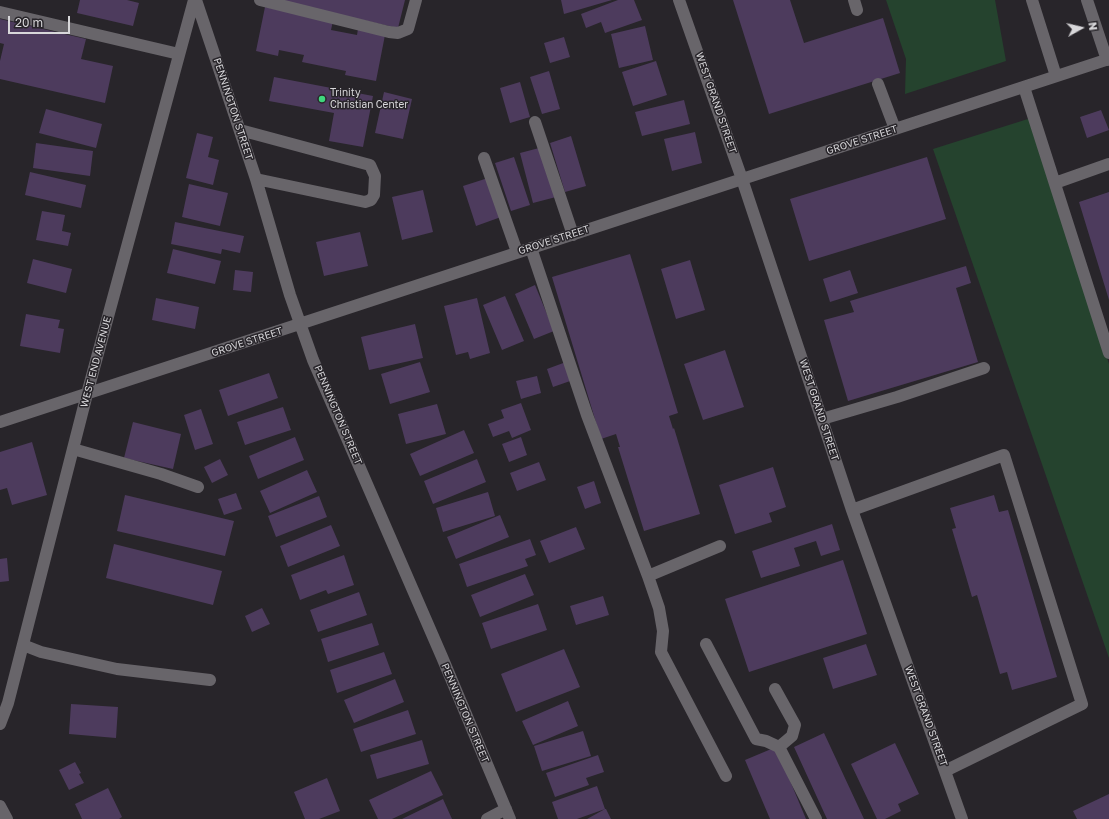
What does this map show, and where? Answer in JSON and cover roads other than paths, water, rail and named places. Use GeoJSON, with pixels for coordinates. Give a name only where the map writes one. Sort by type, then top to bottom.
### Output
{"type":"FeatureCollection","features":[{"type":"Feature","properties":{"kind":"street","name":"WEST END AVENUE"},"geometry":{"type":"LineString","coordinates":[[0,724],[8,703],[87,394],[195,0]]}},
{"type":"Feature","properties":{"kind":"street","name":"PENNINGTON STREET"},"geometry":{"type":"LineString","coordinates":[[195,0],[240,130],[290,295],[313,360],[442,657],[508,814]]}},
{"type":"Feature","properties":{"kind":"street"},"geometry":{"type":"LineString","coordinates":[[260,0],[398,33],[408,29],[416,0]]}},
{"type":"Feature","properties":{"kind":"street","name":"WEST GRAND STREET"},"geometry":{"type":"LineString","coordinates":[[680,0],[742,179],[852,510],[962,819]]}},
{"type":"Feature","properties":{"kind":"street"},"geometry":{"type":"LineString","coordinates":[[1032,0],[1056,76]]}},
{"type":"Feature","properties":{"kind":"street"},"geometry":{"type":"LineString","coordinates":[[1087,0],[1108,59]]}},
{"type":"Feature","properties":{"kind":"street"},"geometry":{"type":"LineString","coordinates":[[0,12],[179,54]]}},
{"type":"Feature","properties":{"kind":"street","name":"GROVE STREET"},"geometry":{"type":"LineString","coordinates":[[0,422],[1108,59]]}},
{"type":"Feature","properties":{"kind":"street"},"geometry":{"type":"LineString","coordinates":[[878,84],[895,129]]}},
{"type":"Feature","properties":{"kind":"street"},"geometry":{"type":"LineString","coordinates":[[1024,87],[1109,353]]}},
{"type":"Feature","properties":{"kind":"street"},"geometry":{"type":"LineString","coordinates":[[535,122],[573,234]]}},
{"type":"Feature","properties":{"kind":"street"},"geometry":{"type":"LineString","coordinates":[[240,130],[370,165],[376,176],[374,194],[371,200],[365,202],[256,179]]}},
{"type":"Feature","properties":{"kind":"street"},"geometry":{"type":"LineString","coordinates":[[484,158],[518,252]]}},
{"type":"Feature","properties":{"kind":"street"},"geometry":{"type":"LineString","coordinates":[[1055,183],[1109,164]]}},
{"type":"Feature","properties":{"kind":"street"},"geometry":{"type":"LineString","coordinates":[[531,248],[587,415],[660,608],[664,631],[661,652],[726,776]]}},
{"type":"Feature","properties":{"kind":"street"},"geometry":{"type":"LineString","coordinates":[[822,419],[892,399],[984,368]]}},
{"type":"Feature","properties":{"kind":"street"},"geometry":{"type":"LineString","coordinates":[[73,449],[161,474],[198,487]]}},
{"type":"Feature","properties":{"kind":"street"},"geometry":{"type":"LineString","coordinates":[[852,510],[1004,456],[1082,704],[945,771]]}},
{"type":"Feature","properties":{"kind":"street"},"geometry":{"type":"LineString","coordinates":[[648,576],[720,546]]}},
{"type":"Feature","properties":{"kind":"street"},"geometry":{"type":"LineString","coordinates":[[706,644],[756,739],[766,741],[779,747],[816,819]]}},
{"type":"Feature","properties":{"kind":"street"},"geometry":{"type":"LineString","coordinates":[[23,645],[41,652],[117,669],[210,680]]}},
{"type":"Feature","properties":{"kind":"street"},"geometry":{"type":"LineString","coordinates":[[775,689],[795,725],[792,736],[779,747]]}},
{"type":"Feature","properties":{"kind":"street"},"geometry":{"type":"LineString","coordinates":[[0,806],[7,819]]}},
{"type":"Feature","properties":{"kind":"street"},"geometry":{"type":"LineString","coordinates":[[487,819],[508,814]]}},
{"type":"Feature","properties":{"kind":"place","name":"Trinity Christian Center"},"geometry":{"type":"Point","coordinates":[322,99]}}]}
